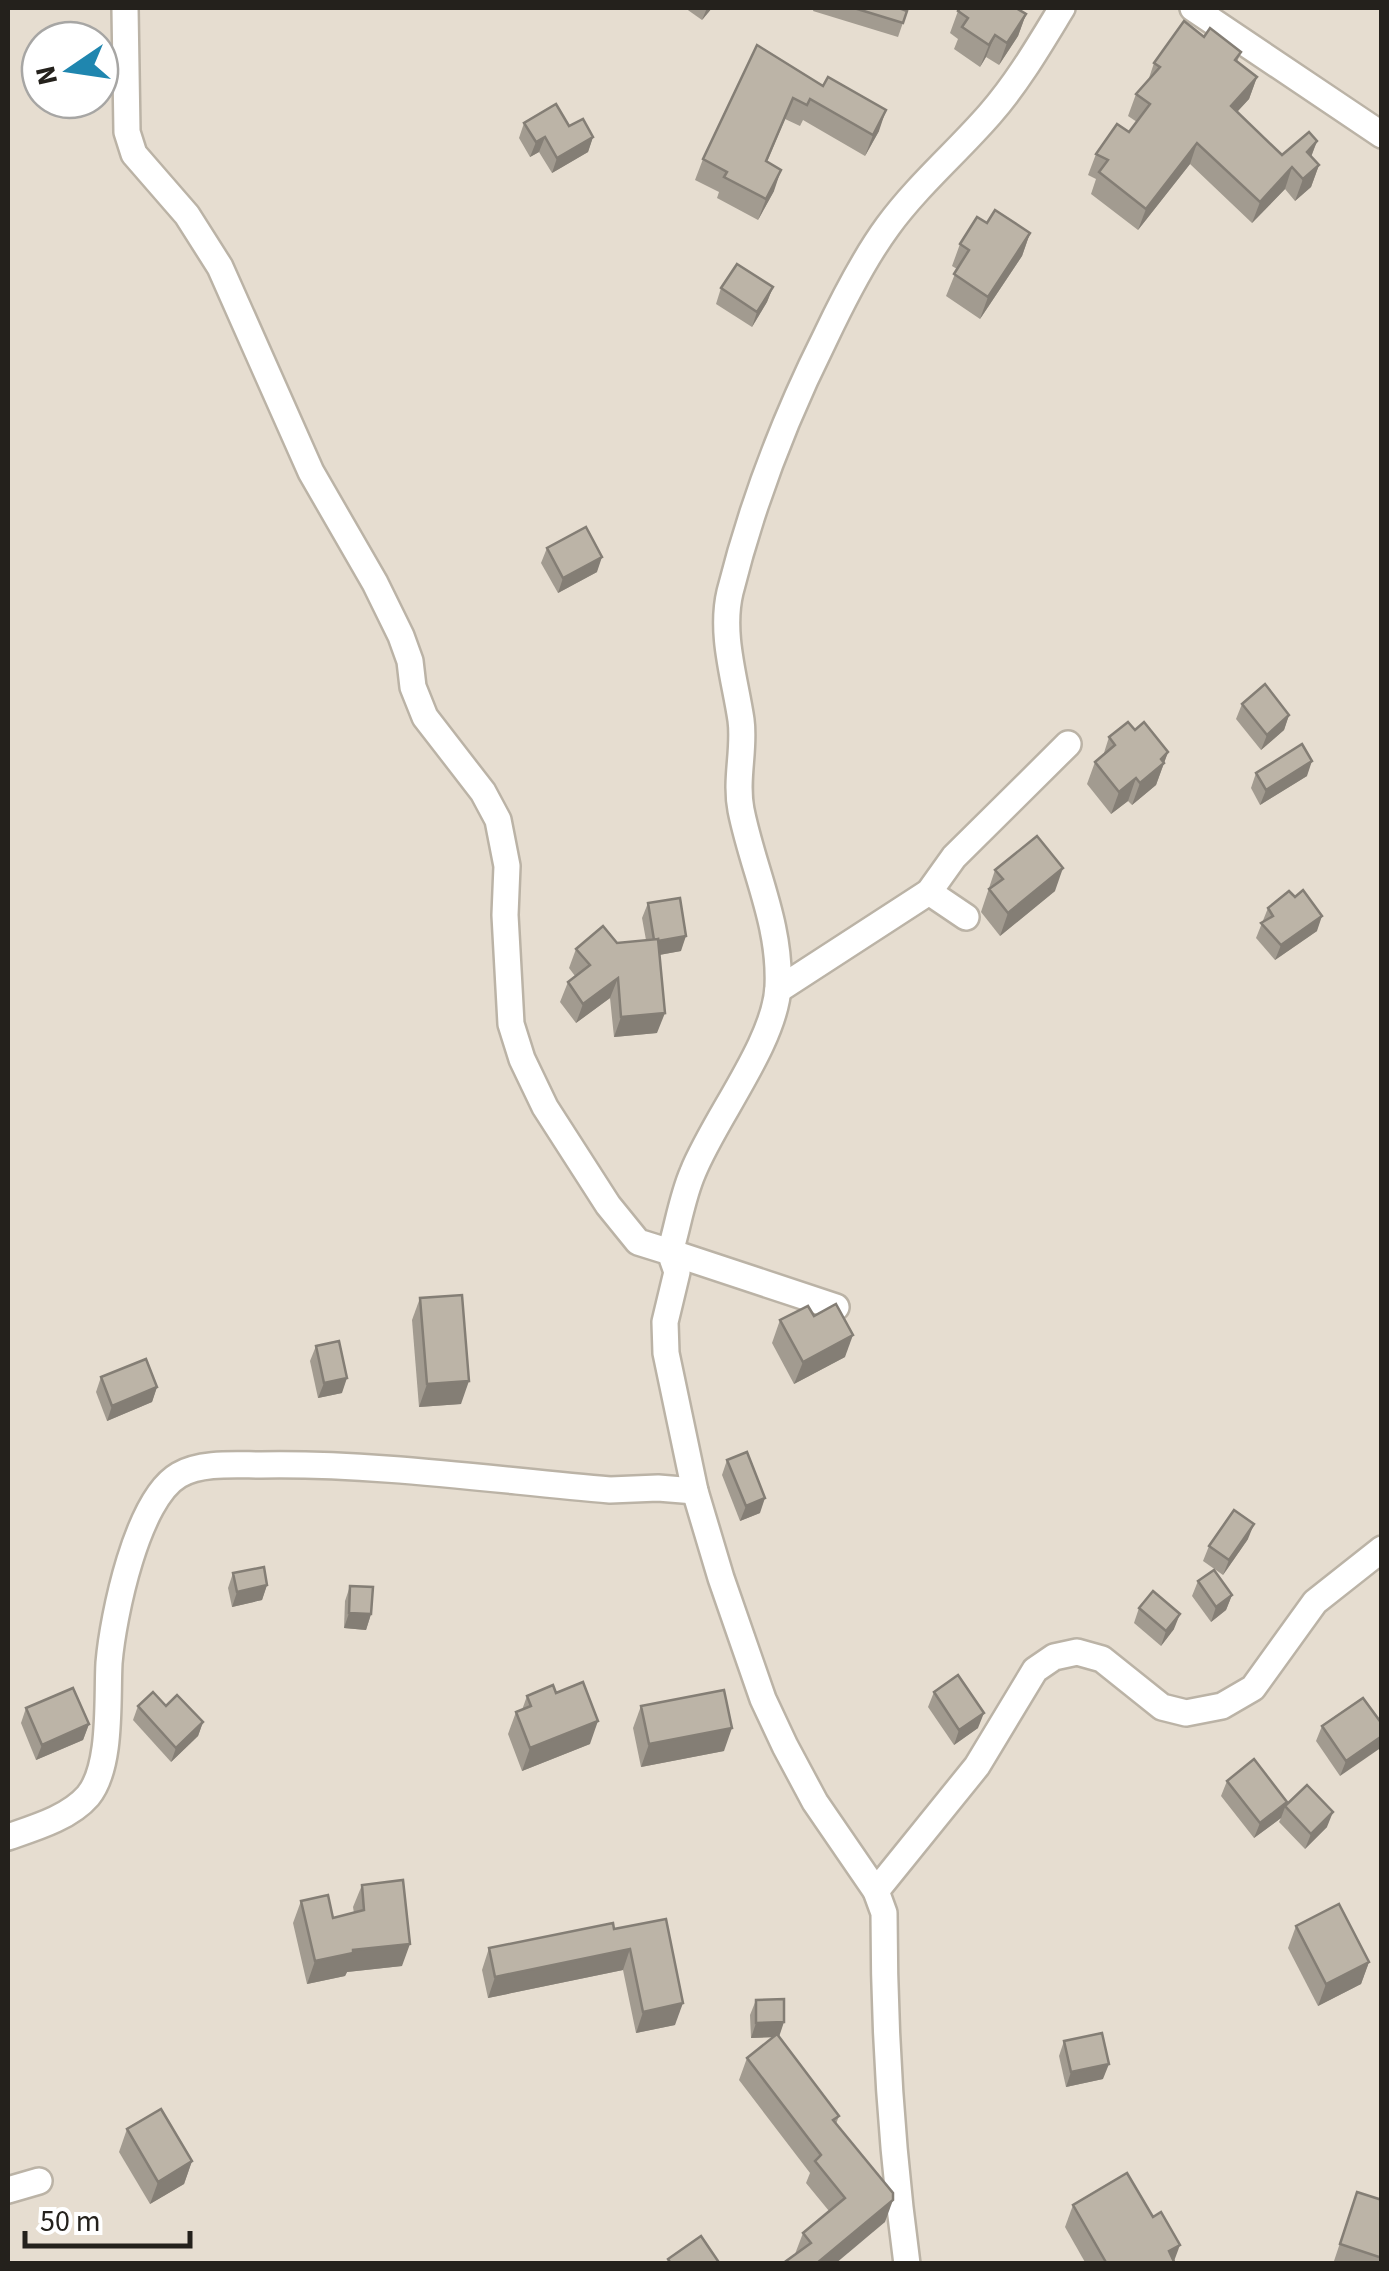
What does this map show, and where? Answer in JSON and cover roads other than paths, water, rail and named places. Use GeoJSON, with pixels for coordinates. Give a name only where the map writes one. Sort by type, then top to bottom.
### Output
{"type":"FeatureCollection","features":[{"type":"Feature","properties":{"kind":"street"},"geometry":{"type":"LineString","coordinates":[[124,8],[126,132],[134,154],[187,215],[220,267],[311,472],[401,636],[410,662],[412,687],[425,717],[483,792],[498,820],[507,866],[510,1024],[545,1108],[608,1205],[638,1242],[836,1307]]}},
{"type":"Feature","properties":{"kind":"street"},"geometry":{"type":"LineString","coordinates":[[907,2264],[889,2111],[884,1913],[876,1892],[815,1802],[763,1699],[695,1491],[666,1352],[665,1322],[677,1272],[670,1252],[692,1172],[741,1082],[771,1018],[778,990],[776,943],[766,892],[741,810],[737,772],[742,724],[729,656],[728,598],[755,506],[794,400],[841,304],[887,227],[991,113],[1062,8]]}},
{"type":"Feature","properties":{"kind":"street"},"geometry":{"type":"LineString","coordinates":[[1193,8],[1382,135]]}},
{"type":"Feature","properties":{"kind":"street"},"geometry":{"type":"LineString","coordinates":[[778,990],[929,892],[954,857],[1068,744]]}},
{"type":"Feature","properties":{"kind":"street"},"geometry":{"type":"LineString","coordinates":[[929,892],[966,917]]}},
{"type":"Feature","properties":{"kind":"street"},"geometry":{"type":"LineString","coordinates":[[8,1838],[74,1810],[91,1793],[101,1770],[110,1658],[134,1547],[157,1494],[180,1474],[220,1465],[304,1464],[610,1490],[695,1491]]}},
{"type":"Feature","properties":{"kind":"street"},"geometry":{"type":"LineString","coordinates":[[876,1892],[977,1766],[1035,1670],[1054,1657],[1077,1652],[1102,1660],[1162,1707],[1186,1713],[1222,1706],[1253,1688],[1315,1602],[1382,1549]]}},
{"type":"Feature","properties":{"kind":"street"},"geometry":{"type":"LineString","coordinates":[[8,2190],[38,2181]]}}]}
